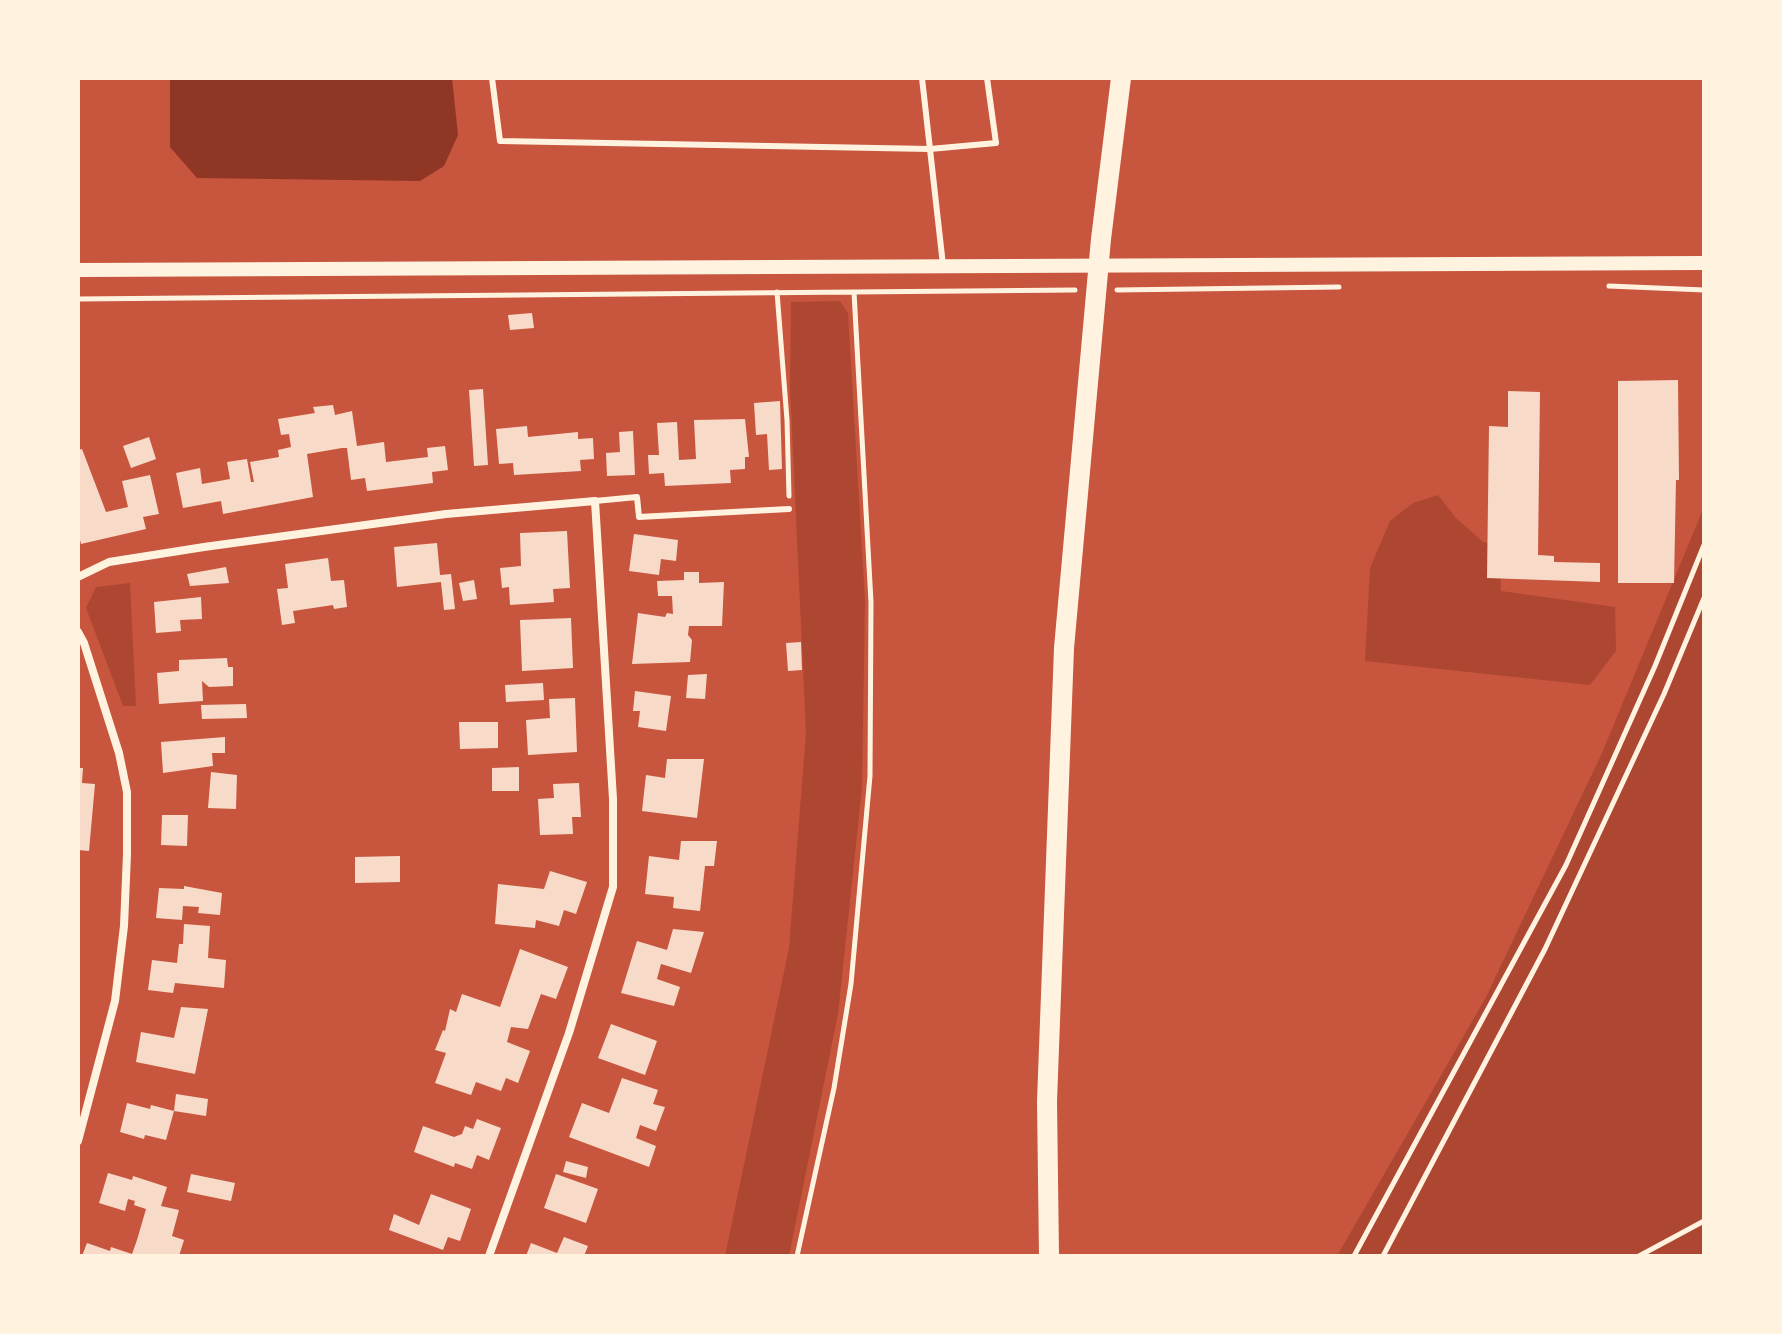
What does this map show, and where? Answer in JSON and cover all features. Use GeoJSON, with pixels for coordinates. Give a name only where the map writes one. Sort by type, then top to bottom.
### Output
{"type":"FeatureCollection","features":[{"type":"Feature","properties":{"kind":"main road"},"geometry":{"type":"LineString","coordinates":[[1049,1256],[1047,1101],[1064,648],[1101,239],[1121,78]]}},
{"type":"Feature","properties":{"kind":"street"},"geometry":{"type":"LineString","coordinates":[[78,270],[1704,263]]}},
{"type":"Feature","properties":{"kind":"street"},"geometry":{"type":"LineString","coordinates":[[78,577],[109,562],[204,547],[461,512],[595,501],[613,785],[613,887],[569,1033],[489,1256]]}},
{"type":"Feature","properties":{"kind":"street"},"geometry":{"type":"LineString","coordinates":[[78,632],[119,753],[127,792],[124,926],[115,1001],[78,1141]]}},
{"type":"Feature","properties":{"kind":"lane"},"geometry":{"type":"LineString","coordinates":[[492,78],[500,141],[930,149],[996,143],[987,78]]}},
{"type":"Feature","properties":{"kind":"lane"},"geometry":{"type":"LineString","coordinates":[[922,78],[944,267]]}},
{"type":"Feature","properties":{"kind":"lane"},"geometry":{"type":"LineString","coordinates":[[595,501],[637,497],[639,517],[789,509]]}},
{"type":"Feature","properties":{"kind":"path"},"geometry":{"type":"LineString","coordinates":[[797,1256],[834,1088],[851,984],[870,776],[871,602],[853,266]]}},
{"type":"Feature","properties":{"kind":"path"},"geometry":{"type":"LineString","coordinates":[[1598,286],[1704,290]]}},
{"type":"Feature","properties":{"kind":"path"},"geometry":{"type":"LineString","coordinates":[[1164,290],[1348,287]]}},
{"type":"Feature","properties":{"kind":"path"},"geometry":{"type":"LineString","coordinates":[[78,299],[1037,290]]}},
{"type":"Feature","properties":{"kind":"path"},"geometry":{"type":"LineString","coordinates":[[777,292],[787,420],[789,509]]}},
{"type":"Feature","properties":{"kind":"path"},"geometry":{"type":"LineString","coordinates":[[1354,1256],[1566,865],[1655,666],[1704,545]]}},
{"type":"Feature","properties":{"kind":"path"},"geometry":{"type":"LineString","coordinates":[[1383,1256],[1545,949],[1664,694],[1704,598]]}},
{"type":"Feature","properties":{"kind":"path"},"geometry":{"type":"LineString","coordinates":[[1639,1256],[1704,1221]]}},
{"type":"Feature","properties":{"kind":"shaded area"},"geometry":{"type":"Polygon","coordinates":[[[170,78],[452,78],[458,135],[444,166],[420,181],[197,178],[170,147],[170,78]]]}},
{"type":"Feature","properties":{"kind":"shaded area"},"geometry":{"type":"Polygon","coordinates":[[[840,301],[848,313],[865,601],[862,788],[838,1014],[789,1256],[725,1256],[789,948],[806,733],[790,388],[791,302],[840,301]]]}},
{"type":"Feature","properties":{"kind":"shaded area"},"geometry":{"type":"Polygon","coordinates":[[[1438,495],[1456,518],[1483,542],[1500,546],[1501,591],[1615,607],[1616,651],[1590,685],[1365,661],[1370,568],[1390,521],[1413,503],[1438,495]]]}},
{"type":"Feature","properties":{"kind":"shaded area"},"geometry":{"type":"Polygon","coordinates":[[[1704,507],[1704,1256],[1337,1256],[1485,999],[1602,753],[1704,507]]]}},
{"type":"Feature","properties":{"kind":"shaded area"},"geometry":{"type":"Polygon","coordinates":[[[130,583],[136,706],[123,706],[86,608],[96,587],[130,583]]]}},
{"type":"Feature","properties":{"kind":"building"},"geometry":{"type":"Polygon","coordinates":[[[532,313],[534,328],[510,330],[508,315],[532,313]]]}},
{"type":"Feature","properties":{"kind":"building"},"geometry":{"type":"Polygon","coordinates":[[[1678,380],[1679,480],[1676,480],[1674,583],[1618,583],[1618,381],[1678,380]]]}},
{"type":"Feature","properties":{"kind":"building"},"geometry":{"type":"Polygon","coordinates":[[[483,389],[488,465],[474,466],[469,390],[483,389]]]}},
{"type":"Feature","properties":{"kind":"building"},"geometry":{"type":"Polygon","coordinates":[[[1508,391],[1540,392],[1538,555],[1554,556],[1554,562],[1600,563],[1600,582],[1487,578],[1489,426],[1508,427],[1508,391]]]}},
{"type":"Feature","properties":{"kind":"building"},"geometry":{"type":"Polygon","coordinates":[[[780,401],[782,469],[769,470],[767,434],[756,435],[754,403],[780,401]]]}},
{"type":"Feature","properties":{"kind":"building"},"geometry":{"type":"Polygon","coordinates":[[[333,405],[335,415],[352,411],[357,446],[384,442],[386,462],[428,457],[427,448],[445,446],[448,470],[432,472],[433,483],[367,491],[365,478],[351,480],[347,448],[342,448],[307,454],[313,497],[223,514],[221,501],[183,508],[176,473],[200,468],[202,484],[230,479],[227,462],[247,459],[251,482],[254,482],[250,462],[279,457],[278,450],[291,447],[289,434],[281,435],[278,419],[315,413],[313,407],[333,405]]]}},
{"type":"Feature","properties":{"kind":"building"},"geometry":{"type":"Polygon","coordinates":[[[745,419],[749,457],[745,457],[745,469],[730,470],[731,483],[665,486],[664,473],[649,474],[648,455],[659,455],[657,423],[677,422],[679,460],[696,459],[694,420],[745,419]]]}},
{"type":"Feature","properties":{"kind":"building"},"geometry":{"type":"Polygon","coordinates":[[[527,426],[528,437],[578,432],[578,439],[593,438],[594,459],[580,460],[581,471],[514,475],[513,463],[499,464],[496,429],[527,426]]]}},
{"type":"Feature","properties":{"kind":"building"},"geometry":{"type":"Polygon","coordinates":[[[633,431],[635,475],[607,476],[606,453],[620,452],[619,432],[633,431]]]}},
{"type":"Feature","properties":{"kind":"building"},"geometry":{"type":"Polygon","coordinates":[[[149,437],[156,459],[131,468],[123,446],[149,437]]]}},
{"type":"Feature","properties":{"kind":"building"},"geometry":{"type":"Polygon","coordinates":[[[82,449],[106,512],[128,507],[122,481],[150,475],[159,514],[143,517],[146,529],[81,544],[78,532],[78,450],[82,449]]]}},
{"type":"Feature","properties":{"kind":"building"},"geometry":{"type":"Polygon","coordinates":[[[567,531],[570,588],[553,589],[554,602],[510,605],[509,587],[502,588],[500,568],[521,566],[520,533],[567,531]]]}},
{"type":"Feature","properties":{"kind":"building"},"geometry":{"type":"Polygon","coordinates":[[[634,534],[678,540],[676,561],[661,559],[659,575],[629,571],[634,534]]]}},
{"type":"Feature","properties":{"kind":"building"},"geometry":{"type":"Polygon","coordinates":[[[437,543],[440,575],[451,574],[455,609],[444,610],[441,582],[397,587],[394,547],[437,543]]]}},
{"type":"Feature","properties":{"kind":"building"},"geometry":{"type":"Polygon","coordinates":[[[328,558],[331,581],[344,580],[347,607],[334,609],[333,605],[293,611],[295,623],[282,625],[277,589],[288,588],[285,564],[328,558]]]}},
{"type":"Feature","properties":{"kind":"building"},"geometry":{"type":"Polygon","coordinates":[[[226,567],[229,583],[190,586],[187,574],[226,567]]]}},
{"type":"Feature","properties":{"kind":"building"},"geometry":{"type":"Polygon","coordinates":[[[684,572],[699,572],[699,583],[724,582],[722,626],[689,626],[688,635],[692,640],[690,662],[632,664],[638,613],[665,617],[667,613],[673,614],[672,596],[658,596],[657,581],[684,580],[684,572]]]}},
{"type":"Feature","properties":{"kind":"building"},"geometry":{"type":"Polygon","coordinates":[[[474,580],[477,599],[463,601],[459,583],[474,580]]]}},
{"type":"Feature","properties":{"kind":"building"},"geometry":{"type":"Polygon","coordinates":[[[201,597],[202,619],[180,620],[181,631],[156,633],[154,602],[201,597]]]}},
{"type":"Feature","properties":{"kind":"building"},"geometry":{"type":"Polygon","coordinates":[[[571,618],[573,668],[522,671],[520,620],[571,618]]]}},
{"type":"Feature","properties":{"kind":"building"},"geometry":{"type":"Polygon","coordinates":[[[801,642],[802,670],[788,671],[786,643],[801,642]]]}},
{"type":"Feature","properties":{"kind":"building"},"geometry":{"type":"Polygon","coordinates":[[[227,658],[228,667],[233,667],[233,686],[209,687],[202,681],[203,701],[159,704],[157,673],[179,671],[179,660],[227,658]]]}},
{"type":"Feature","properties":{"kind":"building"},"geometry":{"type":"Polygon","coordinates":[[[707,674],[705,699],[686,698],[688,675],[707,674]]]}},
{"type":"Feature","properties":{"kind":"building"},"geometry":{"type":"Polygon","coordinates":[[[543,683],[544,700],[506,702],[505,685],[543,683]]]}},
{"type":"Feature","properties":{"kind":"building"},"geometry":{"type":"Polygon","coordinates":[[[635,691],[671,696],[666,731],[638,727],[640,711],[633,711],[635,691]]]}},
{"type":"Feature","properties":{"kind":"building"},"geometry":{"type":"Polygon","coordinates":[[[575,698],[577,752],[528,755],[526,720],[550,718],[549,699],[575,698]]]}},
{"type":"Feature","properties":{"kind":"building"},"geometry":{"type":"Polygon","coordinates":[[[246,704],[247,718],[202,719],[201,705],[246,704]]]}},
{"type":"Feature","properties":{"kind":"building"},"geometry":{"type":"Polygon","coordinates":[[[459,722],[498,722],[498,748],[460,749],[459,722]]]}},
{"type":"Feature","properties":{"kind":"building"},"geometry":{"type":"Polygon","coordinates":[[[225,737],[225,753],[212,753],[213,766],[163,773],[161,742],[225,737]]]}},
{"type":"Feature","properties":{"kind":"building"},"geometry":{"type":"Polygon","coordinates":[[[667,759],[704,759],[697,818],[642,811],[646,775],[665,778],[667,759]]]}},
{"type":"Feature","properties":{"kind":"building"},"geometry":{"type":"Polygon","coordinates":[[[519,767],[519,791],[492,791],[492,768],[519,767]]]}},
{"type":"Feature","properties":{"kind":"building"},"geometry":{"type":"Polygon","coordinates":[[[78,768],[83,768],[82,783],[95,784],[89,851],[78,850],[78,768]]]}},
{"type":"Feature","properties":{"kind":"building"},"geometry":{"type":"Polygon","coordinates":[[[211,772],[237,775],[236,809],[208,808],[211,772]]]}},
{"type":"Feature","properties":{"kind":"building"},"geometry":{"type":"Polygon","coordinates":[[[579,783],[581,817],[572,817],[573,834],[540,835],[538,799],[554,798],[553,784],[579,783]]]}},
{"type":"Feature","properties":{"kind":"building"},"geometry":{"type":"Polygon","coordinates":[[[162,815],[188,815],[187,846],[161,845],[162,815]]]}},
{"type":"Feature","properties":{"kind":"building"},"geometry":{"type":"Polygon","coordinates":[[[681,841],[717,841],[714,866],[705,866],[700,911],[673,908],[674,897],[645,894],[649,856],[679,860],[681,841]]]}},
{"type":"Feature","properties":{"kind":"building"},"geometry":{"type":"Polygon","coordinates":[[[400,856],[400,882],[355,883],[355,857],[400,856]]]}},
{"type":"Feature","properties":{"kind":"building"},"geometry":{"type":"Polygon","coordinates":[[[550,871],[587,882],[576,914],[564,910],[559,926],[536,920],[535,928],[495,924],[498,884],[544,889],[550,871]]]}},
{"type":"Feature","properties":{"kind":"building"},"geometry":{"type":"Polygon","coordinates":[[[184,886],[222,893],[220,915],[198,913],[199,907],[183,906],[182,920],[156,918],[159,888],[184,889],[184,886]]]}},
{"type":"Feature","properties":{"kind":"building"},"geometry":{"type":"Polygon","coordinates":[[[184,924],[210,926],[208,958],[226,960],[224,988],[175,983],[173,993],[148,990],[152,960],[177,963],[179,944],[183,944],[184,924]]]}},
{"type":"Feature","properties":{"kind":"building"},"geometry":{"type":"Polygon","coordinates":[[[673,929],[704,932],[691,973],[661,964],[657,979],[680,987],[674,1006],[621,993],[637,941],[667,950],[673,929]]]}},
{"type":"Feature","properties":{"kind":"building"},"geometry":{"type":"Polygon","coordinates":[[[520,949],[568,967],[556,999],[541,994],[528,1029],[511,1027],[507,1042],[530,1051],[518,1083],[506,1078],[501,1091],[476,1082],[471,1095],[435,1083],[446,1053],[435,1050],[445,1031],[450,1009],[456,1012],[462,994],[500,1007],[520,949]]]}},
{"type":"Feature","properties":{"kind":"building"},"geometry":{"type":"Polygon","coordinates":[[[181,1007],[208,1009],[195,1074],[136,1062],[141,1032],[174,1038],[181,1007]]]}},
{"type":"Feature","properties":{"kind":"building"},"geometry":{"type":"Polygon","coordinates":[[[611,1024],[657,1041],[645,1075],[598,1058],[611,1024]]]}},
{"type":"Feature","properties":{"kind":"building"},"geometry":{"type":"Polygon","coordinates":[[[622,1078],[658,1090],[653,1104],[665,1107],[656,1131],[640,1125],[636,1138],[656,1146],[649,1167],[569,1137],[582,1103],[609,1113],[622,1078]]]}},
{"type":"Feature","properties":{"kind":"building"},"geometry":{"type":"Polygon","coordinates":[[[176,1094],[208,1099],[206,1116],[174,1111],[176,1094]]]}},
{"type":"Feature","properties":{"kind":"building"},"geometry":{"type":"Polygon","coordinates":[[[127,1103],[174,1111],[166,1140],[145,1135],[144,1139],[120,1132],[127,1103]]]}},
{"type":"Feature","properties":{"kind":"building"},"geometry":{"type":"Polygon","coordinates":[[[477,1119],[501,1128],[489,1160],[477,1155],[472,1169],[455,1163],[454,1167],[414,1152],[423,1126],[454,1137],[462,1134],[465,1126],[473,1129],[477,1119]]]}},
{"type":"Feature","properties":{"kind":"building"},"geometry":{"type":"Polygon","coordinates":[[[566,1161],[588,1167],[586,1178],[563,1172],[566,1161]]]}},
{"type":"Feature","properties":{"kind":"building"},"geometry":{"type":"Polygon","coordinates":[[[108,1173],[132,1180],[133,1176],[167,1187],[161,1206],[179,1210],[172,1236],[184,1240],[179,1256],[82,1256],[87,1243],[132,1254],[137,1240],[146,1209],[128,1199],[125,1211],[99,1203],[108,1173]]]}},
{"type":"Feature","properties":{"kind":"building"},"geometry":{"type":"Polygon","coordinates":[[[191,1174],[235,1183],[231,1201],[187,1192],[191,1174]]]}},
{"type":"Feature","properties":{"kind":"building"},"geometry":{"type":"Polygon","coordinates":[[[556,1174],[598,1189],[586,1223],[544,1208],[556,1174]]]}},
{"type":"Feature","properties":{"kind":"building"},"geometry":{"type":"Polygon","coordinates":[[[431,1194],[471,1209],[460,1241],[448,1237],[443,1250],[389,1230],[394,1214],[419,1225],[431,1194]]]}},
{"type":"Feature","properties":{"kind":"building"},"geometry":{"type":"Polygon","coordinates":[[[564,1237],[588,1246],[584,1256],[526,1256],[531,1243],[557,1253],[564,1237]]]}}]}
